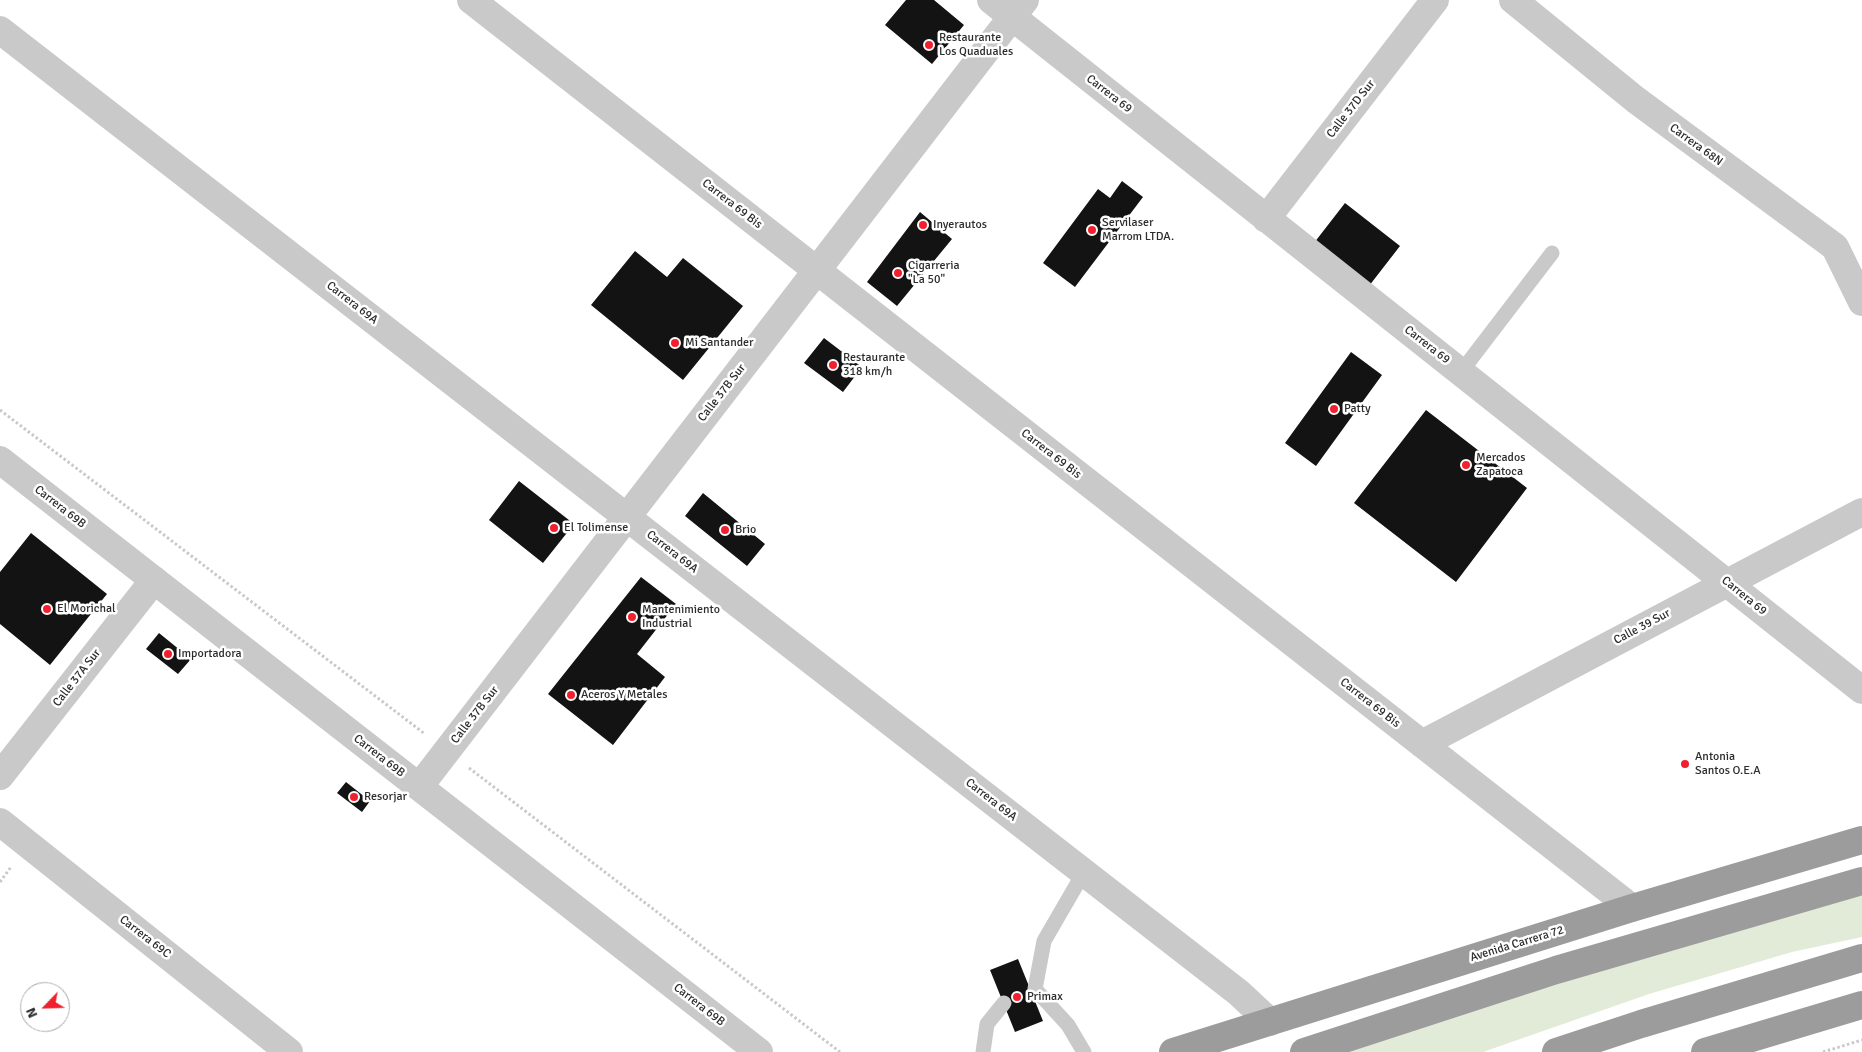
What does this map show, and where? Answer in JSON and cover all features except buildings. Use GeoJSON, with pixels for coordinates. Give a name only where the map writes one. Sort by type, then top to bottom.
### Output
{"type":"FeatureCollection","features":[{"type":"Feature","properties":{"kind":"highway","name":"Avenida Carrera 72"},"geometry":{"type":"LineString","coordinates":[[1173,1052],[1632,908],[1862,840]]}},
{"type":"Feature","properties":{"kind":"highway"},"geometry":{"type":"LineString","coordinates":[[1304,1052],[1515,984],[1862,881]]}},
{"type":"Feature","properties":{"kind":"highway"},"geometry":{"type":"LineString","coordinates":[[1556,1052],[1641,1024],[1862,958]]}},
{"type":"Feature","properties":{"kind":"highway"},"geometry":{"type":"LineString","coordinates":[[1450,965],[1515,984]]}},
{"type":"Feature","properties":{"kind":"highway"},"geometry":{"type":"LineString","coordinates":[[1705,1052],[1862,1005]]}},
{"type":"Feature","properties":{"kind":"street","name":"Carrera 69 Bis"},"geometry":{"type":"LineString","coordinates":[[471,0],[1632,908]]}},
{"type":"Feature","properties":{"kind":"street","name":"Carrera 69"},"geometry":{"type":"LineString","coordinates":[[991,0],[1019,8],[1266,218],[1862,690]]}},
{"type":"Feature","properties":{"kind":"street","name":"Calle 37D Sur"},"geometry":{"type":"LineString","coordinates":[[1266,218],[1436,0]]}},
{"type":"Feature","properties":{"kind":"street","name":"Carrera 68N"},"geometry":{"type":"LineString","coordinates":[[1513,0],[1636,100],[1835,247],[1862,302]]}},
{"type":"Feature","properties":{"kind":"street","name":"Calle 37B Sur"},"geometry":{"type":"LineString","coordinates":[[419,787],[1019,8]]}},
{"type":"Feature","properties":{"kind":"street","name":"Carrera 69A"},"geometry":{"type":"LineString","coordinates":[[0,30],[1239,993],[1270,1022]]}},
{"type":"Feature","properties":{"kind":"street","name":"Carrera 69B"},"geometry":{"type":"LineString","coordinates":[[0,460],[759,1052]]}},
{"type":"Feature","properties":{"kind":"street","name":"Calle 39 Sur"},"geometry":{"type":"LineString","coordinates":[[1422,744],[1862,512]]}},
{"type":"Feature","properties":{"kind":"street","name":"Calle 37A Sur"},"geometry":{"type":"LineString","coordinates":[[0,776],[154,580]]}},
{"type":"Feature","properties":{"kind":"street","name":"Carrera 69C"},"geometry":{"type":"LineString","coordinates":[[0,822],[289,1052]]}},
{"type":"Feature","properties":{"kind":"lane"},"geometry":{"type":"LineString","coordinates":[[1461,372],[1552,253]]}},
{"type":"Feature","properties":{"kind":"lane"},"geometry":{"type":"LineString","coordinates":[[1084,872],[1044,941],[1033,990],[1068,1024],[1084,1052]]}},
{"type":"Feature","properties":{"kind":"lane"},"geometry":{"type":"LineString","coordinates":[[983,1052],[987,1024],[1004,1003]]}},
{"type":"Feature","properties":{"kind":"path"},"geometry":{"type":"LineString","coordinates":[[0,410],[840,1052]]}},
{"type":"Feature","properties":{"kind":"path"},"geometry":{"type":"LineString","coordinates":[[1823,1052],[1862,1040]]}},
{"type":"Feature","properties":{"kind":"green space"},"geometry":{"type":"Polygon","coordinates":[[[1862,891],[1862,937],[1792,952],[1649,994],[1483,1052],[1344,1052],[1634,956],[1862,891]]]}},
{"type":"Feature","properties":{"kind":"place","name":"Restaurante Los Quaduales"},"geometry":{"type":"Point","coordinates":[929,45]}},
{"type":"Feature","properties":{"kind":"place","name":"Inyerautos"},"geometry":{"type":"Point","coordinates":[923,225]}},
{"type":"Feature","properties":{"kind":"place","name":"Servilaser Marrom LTDA."},"geometry":{"type":"Point","coordinates":[1092,230]}},
{"type":"Feature","properties":{"kind":"place","name":"Cigarreria \"La 50\""},"geometry":{"type":"Point","coordinates":[898,273]}},
{"type":"Feature","properties":{"kind":"place","name":"Mi Santander"},"geometry":{"type":"Point","coordinates":[675,343]}},
{"type":"Feature","properties":{"kind":"place","name":"Restaurante 318 km/h"},"geometry":{"type":"Point","coordinates":[833,365]}},
{"type":"Feature","properties":{"kind":"place","name":"Patty"},"geometry":{"type":"Point","coordinates":[1334,409]}},
{"type":"Feature","properties":{"kind":"place","name":"Mercados Zapatoca"},"geometry":{"type":"Point","coordinates":[1466,465]}},
{"type":"Feature","properties":{"kind":"place","name":"El Tolimense"},"geometry":{"type":"Point","coordinates":[554,528]}},
{"type":"Feature","properties":{"kind":"place","name":"Brio"},"geometry":{"type":"Point","coordinates":[725,530]}},
{"type":"Feature","properties":{"kind":"place","name":"El Morichal"},"geometry":{"type":"Point","coordinates":[47,609]}},
{"type":"Feature","properties":{"kind":"place","name":"Mantenimiento Industrial"},"geometry":{"type":"Point","coordinates":[632,617]}},
{"type":"Feature","properties":{"kind":"place","name":"Importadora"},"geometry":{"type":"Point","coordinates":[168,654]}},
{"type":"Feature","properties":{"kind":"place","name":"Aceros Y Metales"},"geometry":{"type":"Point","coordinates":[571,695]}},
{"type":"Feature","properties":{"kind":"place","name":"Antonia Santos O.E.A"},"geometry":{"type":"Point","coordinates":[1685,764]}},
{"type":"Feature","properties":{"kind":"place","name":"Resorjar"},"geometry":{"type":"Point","coordinates":[354,797]}},
{"type":"Feature","properties":{"kind":"place","name":"Primax"},"geometry":{"type":"Point","coordinates":[1017,997]}}]}
